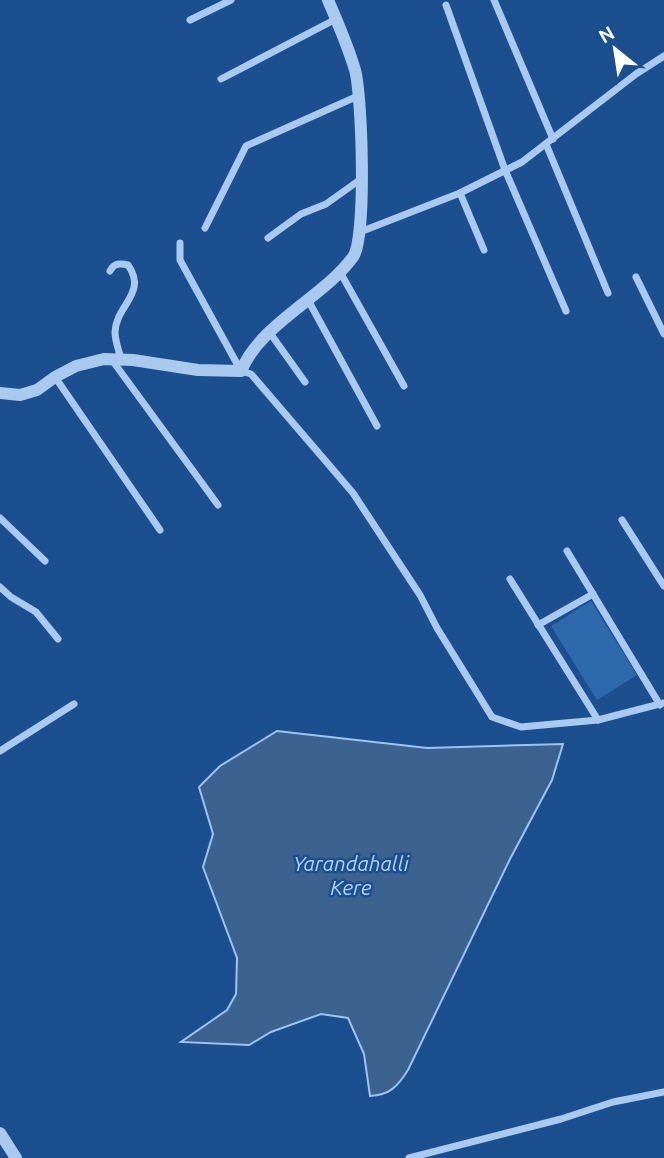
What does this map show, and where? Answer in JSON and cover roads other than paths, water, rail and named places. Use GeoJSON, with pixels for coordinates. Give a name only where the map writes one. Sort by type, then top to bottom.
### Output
{"type":"FeatureCollection","features":[{"type":"Feature","properties":{"kind":"street"},"geometry":{"type":"LineString","coordinates":[[190,20],[232,0]]}},
{"type":"Feature","properties":{"kind":"street"},"geometry":{"type":"LineString","coordinates":[[241,371],[247,356],[340,272],[355,255],[360,232],[362,178],[356,72],[328,0]]}},
{"type":"Feature","properties":{"kind":"street"},"geometry":{"type":"LineString","coordinates":[[494,0],[608,293]]}},
{"type":"Feature","properties":{"kind":"street"},"geometry":{"type":"LineString","coordinates":[[446,5],[505,170],[566,311]]}},
{"type":"Feature","properties":{"kind":"street"},"geometry":{"type":"LineString","coordinates":[[221,79],[336,19]]}},
{"type":"Feature","properties":{"kind":"street"},"geometry":{"type":"LineString","coordinates":[[360,232],[460,193],[522,162],[636,74],[664,56]]}},
{"type":"Feature","properties":{"kind":"street"},"geometry":{"type":"LineString","coordinates":[[205,228],[246,146],[358,96]]}},
{"type":"Feature","properties":{"kind":"street"},"geometry":{"type":"LineString","coordinates":[[268,238],[301,214],[326,204],[362,178]]}},
{"type":"Feature","properties":{"kind":"street"},"geometry":{"type":"LineString","coordinates":[[460,193],[484,250]]}},
{"type":"Feature","properties":{"kind":"street"},"geometry":{"type":"LineString","coordinates":[[180,243],[180,260],[241,371]]}},
{"type":"Feature","properties":{"kind":"street"},"geometry":{"type":"LineString","coordinates":[[110,271],[113,266],[121,263],[128,265],[133,271],[136,285],[115,330],[116,359],[218,505]]}},
{"type":"Feature","properties":{"kind":"street"},"geometry":{"type":"LineString","coordinates":[[340,272],[404,386]]}},
{"type":"Feature","properties":{"kind":"street"},"geometry":{"type":"LineString","coordinates":[[636,277],[664,334]]}},
{"type":"Feature","properties":{"kind":"street"},"geometry":{"type":"LineString","coordinates":[[307,300],[377,426]]}},
{"type":"Feature","properties":{"kind":"street"},"geometry":{"type":"LineString","coordinates":[[270,333],[305,382]]}},
{"type":"Feature","properties":{"kind":"street"},"geometry":{"type":"LineString","coordinates":[[0,393],[20,395],[37,390],[54,377],[76,366],[116,359],[251,374],[353,493],[420,595],[437,628],[492,717],[521,727],[598,720],[662,704],[567,551]]}},
{"type":"Feature","properties":{"kind":"street"},"geometry":{"type":"LineString","coordinates":[[54,377],[160,530]]}},
{"type":"Feature","properties":{"kind":"street"},"geometry":{"type":"LineString","coordinates":[[0,518],[45,561]]}},
{"type":"Feature","properties":{"kind":"street"},"geometry":{"type":"LineString","coordinates":[[622,520],[664,586]]}},
{"type":"Feature","properties":{"kind":"street"},"geometry":{"type":"LineString","coordinates":[[510,579],[598,720]]}},
{"type":"Feature","properties":{"kind":"street"},"geometry":{"type":"LineString","coordinates":[[0,587],[36,612],[58,639]]}},
{"type":"Feature","properties":{"kind":"street"},"geometry":{"type":"LineString","coordinates":[[538,625],[593,594]]}},
{"type":"Feature","properties":{"kind":"street"},"geometry":{"type":"LineString","coordinates":[[0,751],[74,704]]}},
{"type":"Feature","properties":{"kind":"street"},"geometry":{"type":"LineString","coordinates":[[409,1158],[561,1119],[612,1102],[664,1092]]}},
{"type":"Feature","properties":{"kind":"street"},"geometry":{"type":"LineString","coordinates":[[0,1133],[16,1158]]}},
{"type":"Feature","properties":{"kind":"water","name":"Yarandahalli Kere"},"geometry":{"type":"Polygon","coordinates":[[[277,731],[427,748],[563,744],[552,780],[510,859],[408,1070],[397,1085],[383,1094],[370,1096],[364,1054],[348,1018],[321,1014],[271,1032],[249,1045],[181,1042],[227,1010],[236,994],[237,958],[203,867],[213,834],[199,787],[220,766],[277,731]]]}}]}
